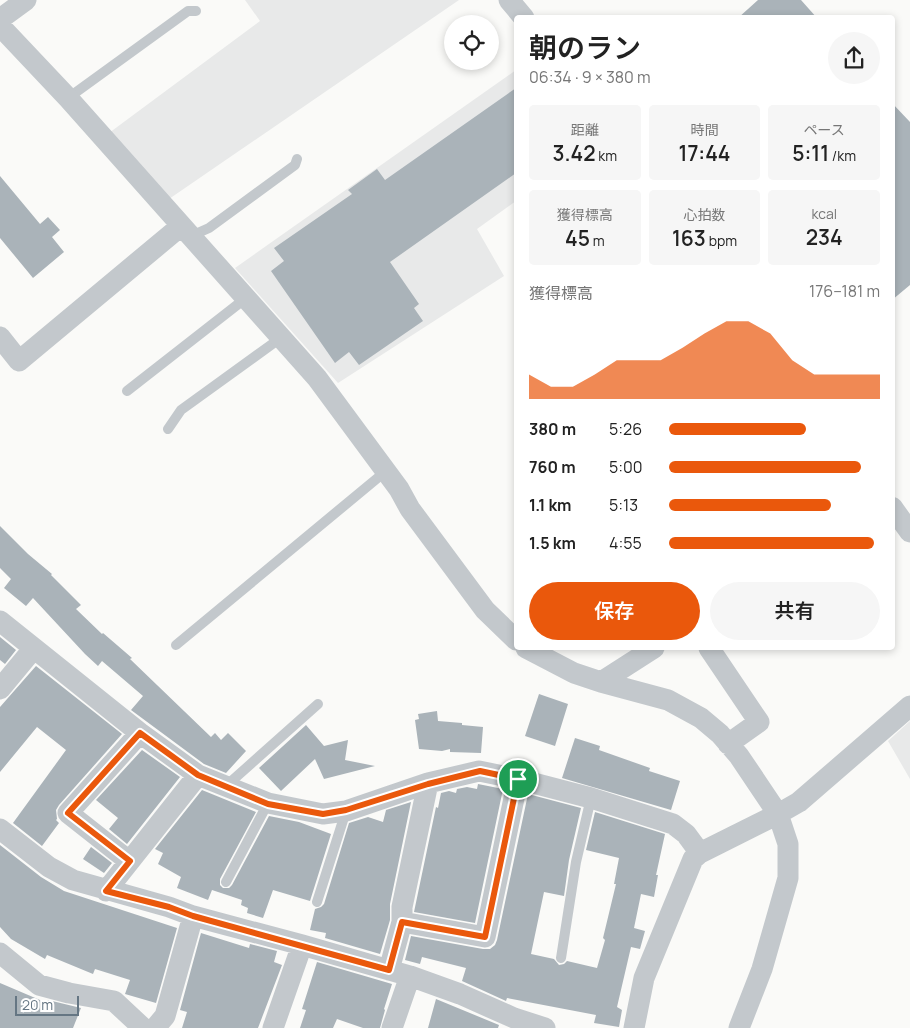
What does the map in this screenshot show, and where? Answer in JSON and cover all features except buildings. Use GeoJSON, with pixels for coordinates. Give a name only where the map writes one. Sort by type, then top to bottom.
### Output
{"type":"FeatureCollection","features":[{"type":"Feature","properties":{"kind":"street"},"geometry":{"type":"LineString","coordinates":[[0,19],[26,0]]}},
{"type":"Feature","properties":{"kind":"street"},"geometry":{"type":"LineString","coordinates":[[509,0],[522,15]]}},
{"type":"Feature","properties":{"kind":"street"},"geometry":{"type":"LineString","coordinates":[[0,26],[68,98],[318,378],[484,610],[514,638]]}},
{"type":"Feature","properties":{"kind":"street"},"geometry":{"type":"LineString","coordinates":[[0,337],[19,361],[186,231]]}},
{"type":"Feature","properties":{"kind":"street"},"geometry":{"type":"LineString","coordinates":[[895,511],[910,532]]}},
{"type":"Feature","properties":{"kind":"street"},"geometry":{"type":"LineString","coordinates":[[0,621],[140,733],[198,775],[268,804],[323,814],[346,810],[428,784],[480,771],[591,798],[673,824],[686,834],[700,853]]}},
{"type":"Feature","properties":{"kind":"street"},"geometry":{"type":"LineString","coordinates":[[0,688],[34,648]]}},
{"type":"Feature","properties":{"kind":"street"},"geometry":{"type":"LineString","coordinates":[[530,650],[574,673],[601,682],[640,691],[678,704],[701,718],[720,734],[739,756],[778,814],[788,844],[788,878],[762,969],[739,1028]]}},
{"type":"Feature","properties":{"kind":"street"},"geometry":{"type":"LineString","coordinates":[[601,682],[651,650]]}},
{"type":"Feature","properties":{"kind":"street"},"geometry":{"type":"LineString","coordinates":[[710,650],[759,722],[728,744]]}},
{"type":"Feature","properties":{"kind":"street"},"geometry":{"type":"LineString","coordinates":[[634,1028],[644,978],[686,871],[693,858],[799,802],[910,706]]}},
{"type":"Feature","properties":{"kind":"street"},"geometry":{"type":"LineString","coordinates":[[130,861],[68,813],[140,733]]}},
{"type":"Feature","properties":{"kind":"street"},"geometry":{"type":"LineString","coordinates":[[106,891],[198,775]]}},
{"type":"Feature","properties":{"kind":"street"},"geometry":{"type":"LineString","coordinates":[[402,922],[485,937],[518,779]]}},
{"type":"Feature","properties":{"kind":"street"},"geometry":{"type":"LineString","coordinates":[[389,970],[402,922],[402,907],[428,784]]}},
{"type":"Feature","properties":{"kind":"street"},"geometry":{"type":"LineString","coordinates":[[0,829],[49,867],[73,880],[106,891],[169,907],[193,916],[410,976],[460,994],[512,1023],[545,1028]]}},
{"type":"Feature","properties":{"kind":"street"},"geometry":{"type":"LineString","coordinates":[[155,1028],[165,1016],[193,916]]}},
{"type":"Feature","properties":{"kind":"street"},"geometry":{"type":"LineString","coordinates":[[273,1028],[302,945]]}},
{"type":"Feature","properties":{"kind":"street"},"geometry":{"type":"LineString","coordinates":[[0,953],[40,985],[69,993],[114,1001],[143,1028]]}},
{"type":"Feature","properties":{"kind":"street"},"geometry":{"type":"LineString","coordinates":[[392,1028],[410,976]]}},
{"type":"Feature","properties":{"kind":"lane"},"geometry":{"type":"LineString","coordinates":[[68,98],[188,12],[196,11]]}},
{"type":"Feature","properties":{"kind":"lane"},"geometry":{"type":"LineString","coordinates":[[186,231],[208,228],[294,165],[297,159]]}},
{"type":"Feature","properties":{"kind":"lane"},"geometry":{"type":"LineString","coordinates":[[128,391],[246,298]]}},
{"type":"Feature","properties":{"kind":"lane"},"geometry":{"type":"LineString","coordinates":[[168,429],[181,410],[282,337]]}},
{"type":"Feature","properties":{"kind":"lane"},"geometry":{"type":"LineString","coordinates":[[176,645],[386,471]]}},
{"type":"Feature","properties":{"kind":"lane"},"geometry":{"type":"LineString","coordinates":[[226,786],[318,704]]}},
{"type":"Feature","properties":{"kind":"lane"},"geometry":{"type":"LineString","coordinates":[[561,958],[576,862],[591,798]]}},
{"type":"Feature","properties":{"kind":"lane"},"geometry":{"type":"LineString","coordinates":[[226,882],[268,804]]}},
{"type":"Feature","properties":{"kind":"lane"},"geometry":{"type":"LineString","coordinates":[[317,902],[346,810]]}},
{"type":"Feature","properties":{"kind":"shaded area"},"geometry":{"type":"Polygon","coordinates":[[[245,0],[459,0],[169,199],[109,133],[260,21],[245,0]]]}},
{"type":"Feature","properties":{"kind":"shaded area"},"geometry":{"type":"Polygon","coordinates":[[[514,71],[514,202],[477,229],[504,276],[338,383],[235,268],[514,71]]]}},
{"type":"Feature","properties":{"kind":"shaded area"},"geometry":{"type":"Polygon","coordinates":[[[910,721],[910,779],[888,741],[910,721]]]}},
{"type":"Feature","properties":{"kind":"route"},"geometry":{"type":"LineString","coordinates":[[140,733],[198,775],[268,804],[323,814],[346,810],[428,784],[480,771],[518,779],[485,937],[402,922],[389,970],[193,916],[169,907],[106,891],[130,861],[68,813],[140,733]]}}]}
